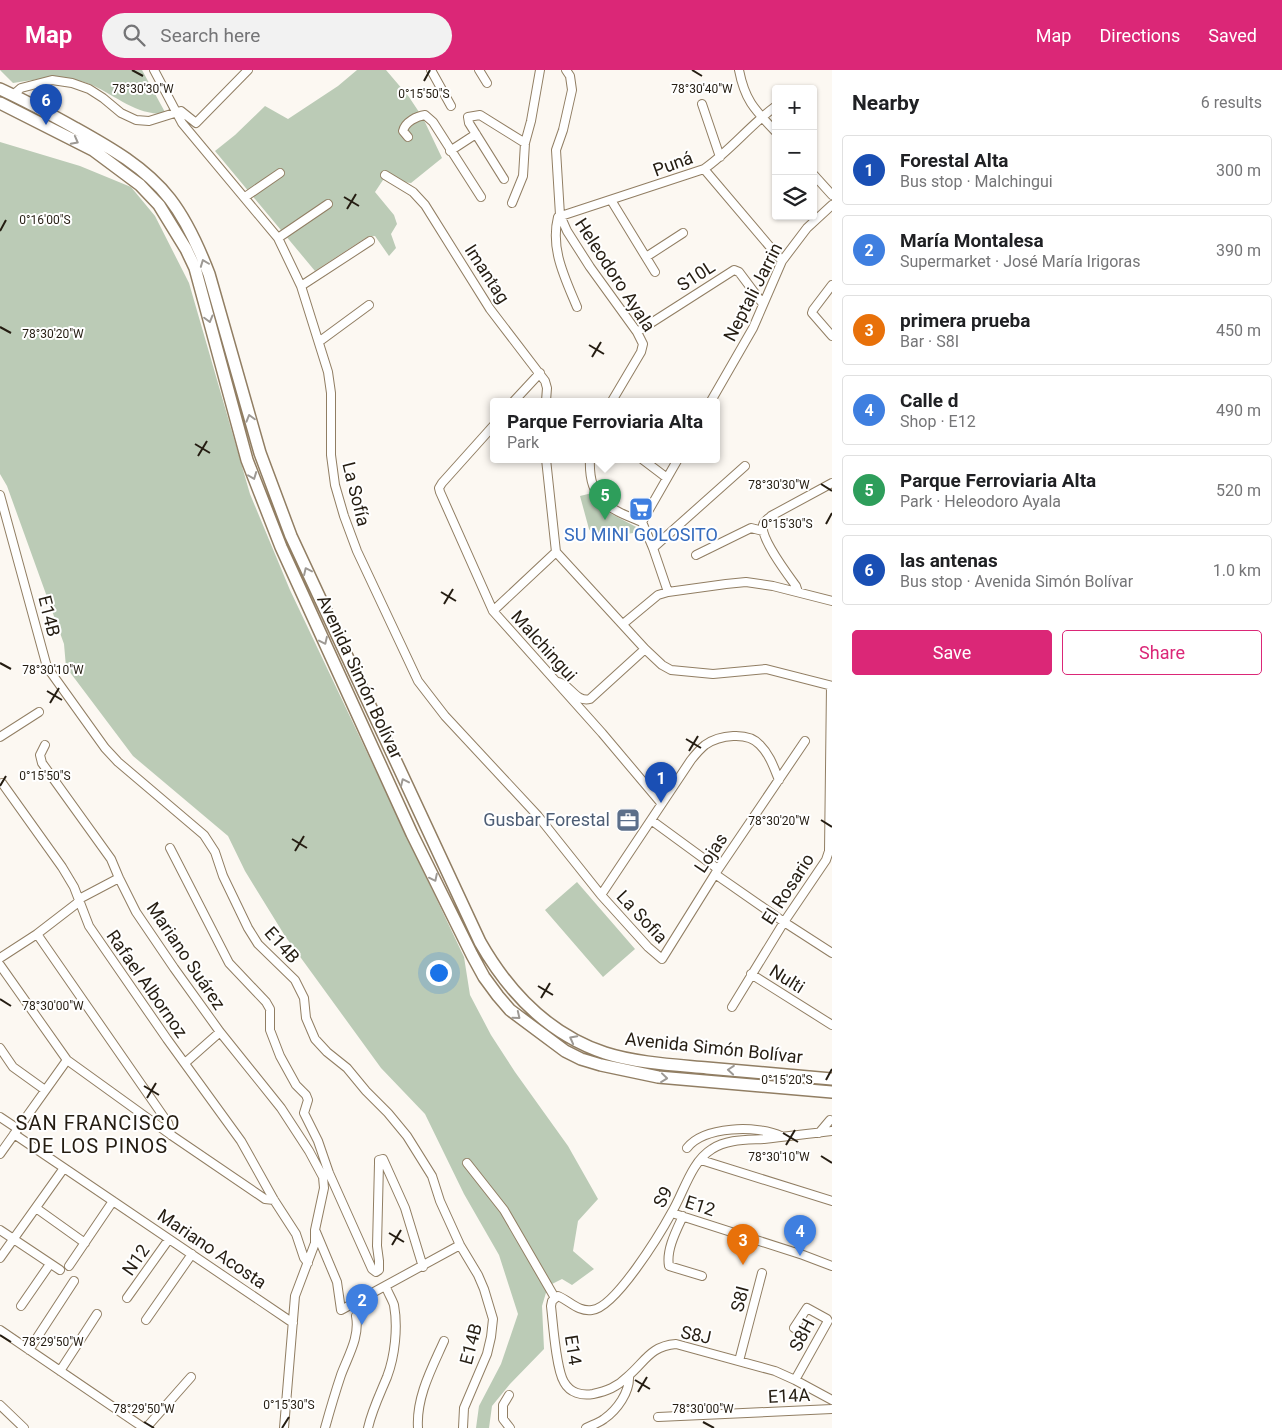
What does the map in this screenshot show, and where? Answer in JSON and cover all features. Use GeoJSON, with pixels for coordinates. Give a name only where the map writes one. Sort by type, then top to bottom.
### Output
{"type":"FeatureCollection","features":[{"type":"Feature","properties":{"kind":"highway","name":"Avenida Simón Bolívar"},"geometry":{"type":"LineString","coordinates":[[0,89],[90,136],[125,158],[149,177],[170,199],[184,220],[209,274],[260,452],[291,536],[480,942],[506,983],[550,1025],[569,1037],[607,1053],[663,1064],[832,1079]]}},
{"type":"Feature","properties":{"kind":"highway","name":"Avenida Simón Bolívar"},"geometry":{"type":"LineString","coordinates":[[0,103],[93,150],[140,185],[159,205],[186,249],[195,268],[247,460],[281,547],[412,834],[472,955],[498,996],[510,1010],[565,1051],[581,1059],[601,1065],[658,1077],[832,1092]]}},
{"type":"Feature","properties":{"kind":"street","name":"La Sofía"},"geometry":{"type":"LineString","coordinates":[[154,70],[182,123],[278,238],[301,286],[320,341],[328,372],[331,393],[331,455],[335,485],[344,516],[357,551],[418,681],[445,716],[538,816],[601,895]]}},
{"type":"Feature","properties":{"kind":"street"},"geometry":{"type":"LineString","coordinates":[[432,70],[451,106]]}},
{"type":"Feature","properties":{"kind":"street"},"geometry":{"type":"LineString","coordinates":[[479,70],[487,83]]}},
{"type":"Feature","properties":{"kind":"street"},"geometry":{"type":"LineString","coordinates":[[512,203],[523,176],[524,143],[531,121],[540,70]]}},
{"type":"Feature","properties":{"kind":"street","name":"Heleodoro Ayala"},"geometry":{"type":"LineString","coordinates":[[566,70],[570,76],[572,90],[569,109],[556,150],[560,216],[567,231],[594,273],[643,342],[643,347],[614,398]]}},
{"type":"Feature","properties":{"kind":"street"},"geometry":{"type":"LineString","coordinates":[[739,70],[745,94],[761,117],[774,130]]}},
{"type":"Feature","properties":{"kind":"street"},"geometry":{"type":"LineString","coordinates":[[13,95],[21,88],[52,80],[72,83],[89,89],[121,113],[136,120],[149,121],[181,111],[192,122],[196,123],[246,71]]}},
{"type":"Feature","properties":{"kind":"street"},"geometry":{"type":"LineString","coordinates":[[702,104],[720,158]]}},
{"type":"Feature","properties":{"kind":"street","name":"Puná"},"geometry":{"type":"LineString","coordinates":[[560,216],[704,169],[720,158],[761,117],[772,109]]}},
{"type":"Feature","properties":{"kind":"street"},"geometry":{"type":"LineString","coordinates":[[408,137],[403,131],[405,125],[418,116],[426,115],[433,122],[481,197]]}},
{"type":"Feature","properties":{"kind":"street"},"geometry":{"type":"LineString","coordinates":[[504,179],[469,123],[468,117],[480,115],[524,143]]}},
{"type":"Feature","properties":{"kind":"street"},"geometry":{"type":"LineString","coordinates":[[450,151],[476,134]]}},
{"type":"Feature","properties":{"kind":"street"},"geometry":{"type":"LineString","coordinates":[[704,169],[782,261]]}},
{"type":"Feature","properties":{"kind":"street"},"geometry":{"type":"LineString","coordinates":[[245,197],[280,173]]}},
{"type":"Feature","properties":{"kind":"street","name":"Imantag"},"geometry":{"type":"LineString","coordinates":[[385,175],[413,192],[425,204],[490,309],[540,373],[547,388],[546,398]]}},
{"type":"Feature","properties":{"kind":"street"},"geometry":{"type":"LineString","coordinates":[[814,175],[832,195]]}},
{"type":"Feature","properties":{"kind":"street"},"geometry":{"type":"LineString","coordinates":[[611,200],[655,272]]}},
{"type":"Feature","properties":{"kind":"street"},"geometry":{"type":"LineString","coordinates":[[278,238],[328,204]]}},
{"type":"Feature","properties":{"kind":"street","name":"Neptali Jarrin"},"geometry":{"type":"LineString","coordinates":[[713,398],[753,328],[782,261],[807,228],[832,205]]}},
{"type":"Feature","properties":{"kind":"street"},"geometry":{"type":"LineString","coordinates":[[560,216],[556,224],[557,252],[565,278],[577,306]]}},
{"type":"Feature","properties":{"kind":"street"},"geometry":{"type":"LineString","coordinates":[[646,257],[683,233]]}},
{"type":"Feature","properties":{"kind":"street"},"geometry":{"type":"LineString","coordinates":[[301,286],[370,241]]}},
{"type":"Feature","properties":{"kind":"street","name":"S10L"},"geometry":{"type":"LineString","coordinates":[[637,332],[734,270],[739,272],[763,304]]}},
{"type":"Feature","properties":{"kind":"street"},"geometry":{"type":"LineString","coordinates":[[832,285],[812,314],[832,336]]}},
{"type":"Feature","properties":{"kind":"street"},"geometry":{"type":"LineString","coordinates":[[320,341],[369,304]]}},
{"type":"Feature","properties":{"kind":"street"},"geometry":{"type":"LineString","coordinates":[[517,398],[540,373]]}},
{"type":"Feature","properties":{"kind":"street","name":"Malchingui"},"geometry":{"type":"LineString","coordinates":[[490,430],[439,488],[493,611],[602,733],[661,803]]}},
{"type":"Feature","properties":{"kind":"street"},"geometry":{"type":"LineString","coordinates":[[546,463],[556,552],[662,665],[671,670],[713,674],[766,670],[831,686]]}},
{"type":"Feature","properties":{"kind":"street"},"geometry":{"type":"LineString","coordinates":[[590,463],[591,484],[596,495],[606,504],[642,522],[668,592]]}},
{"type":"Feature","properties":{"kind":"street"},"geometry":{"type":"LineString","coordinates":[[647,463],[667,478]]}},
{"type":"Feature","properties":{"kind":"street"},"geometry":{"type":"LineString","coordinates":[[642,522],[676,463]]}},
{"type":"Feature","properties":{"kind":"street"},"geometry":{"type":"LineString","coordinates":[[653,548],[745,466]]}},
{"type":"Feature","properties":{"kind":"street"},"geometry":{"type":"LineString","coordinates":[[798,592],[763,532],[762,526],[771,516],[832,483]]}},
{"type":"Feature","properties":{"kind":"street","name":"E14B"},"geometry":{"type":"LineString","coordinates":[[0,495],[47,667],[105,748],[118,762],[204,835],[215,852],[223,876],[248,928],[258,944],[295,980],[304,998],[306,1018],[315,1039],[327,1052],[347,1068],[366,1092],[407,1136],[432,1176],[440,1201],[460,1245],[478,1275],[489,1301],[493,1319],[487,1354],[464,1408],[463,1428]]}},
{"type":"Feature","properties":{"kind":"street"},"geometry":{"type":"LineString","coordinates":[[696,555],[751,528],[763,532]]}},
{"type":"Feature","properties":{"kind":"street"},"geometry":{"type":"LineString","coordinates":[[493,611],[556,552]]}},
{"type":"Feature","properties":{"kind":"street"},"geometry":{"type":"LineString","coordinates":[[622,624],[658,595],[668,592],[746,582],[773,586],[832,601]]}},
{"type":"Feature","properties":{"kind":"street"},"geometry":{"type":"LineString","coordinates":[[556,682],[564,683],[581,699],[586,701],[645,648]]}},
{"type":"Feature","properties":{"kind":"street","name":"El Rosario"},"geometry":{"type":"LineString","coordinates":[[732,1007],[784,922],[829,861],[831,686]]}},
{"type":"Feature","properties":{"kind":"street"},"geometry":{"type":"LineString","coordinates":[[0,737],[39,712]]}},
{"type":"Feature","properties":{"kind":"street"},"geometry":{"type":"LineString","coordinates":[[601,895],[661,803],[691,760],[705,745],[724,737],[753,739],[760,744],[772,761],[779,780]]}},
{"type":"Feature","properties":{"kind":"street","name":"Lojas"},"geometry":{"type":"LineString","coordinates":[[662,960],[716,872],[805,741]]}},
{"type":"Feature","properties":{"kind":"street","name":"Mariano Suárez"},"geometry":{"type":"LineString","coordinates":[[44,745],[40,755],[42,763],[111,859],[118,878],[136,912],[220,1032],[281,1108],[326,1175],[372,1269],[376,1272],[379,1267],[377,1246],[379,1163],[381,1159],[384,1160],[404,1208],[423,1267]]}},
{"type":"Feature","properties":{"kind":"street","name":"Rafael Albornoz"},"geometry":{"type":"LineString","coordinates":[[2,783],[62,867],[74,887],[89,926],[241,1142],[296,1234],[304,1258],[308,1263]]}},
{"type":"Feature","properties":{"kind":"street"},"geometry":{"type":"LineString","coordinates":[[651,820],[716,872],[784,922],[831,951]]}},
{"type":"Feature","properties":{"kind":"street"},"geometry":{"type":"LineString","coordinates":[[170,848],[229,963],[266,1002],[270,1009],[270,1030],[274,1042],[296,1085],[306,1095],[308,1100],[304,1113],[318,1141],[326,1175],[315,1230],[315,1244],[297,1288],[284,1428]]}},
{"type":"Feature","properties":{"kind":"street"},"geometry":{"type":"LineString","coordinates":[[0,958],[37,934],[79,902],[81,898],[118,878]]}},
{"type":"Feature","properties":{"kind":"street","name":"La Sofia"},"geometry":{"type":"LineString","coordinates":[[601,895],[662,960]]}},
{"type":"Feature","properties":{"kind":"street"},"geometry":{"type":"LineString","coordinates":[[37,934],[168,1123],[171,1135]]}},
{"type":"Feature","properties":{"kind":"street"},"geometry":{"type":"LineString","coordinates":[[1,968],[67,1060],[171,1135],[265,1199],[274,1200]]}},
{"type":"Feature","properties":{"kind":"street","name":"Nulti"},"geometry":{"type":"LineString","coordinates":[[751,974],[832,1025]]}},
{"type":"Feature","properties":{"kind":"street"},"geometry":{"type":"LineString","coordinates":[[185,1063],[220,1032]]}},
{"type":"Feature","properties":{"kind":"street"},"geometry":{"type":"LineString","coordinates":[[0,1048],[13,1067],[45,1090]]}},
{"type":"Feature","properties":{"kind":"street"},"geometry":{"type":"LineString","coordinates":[[0,1154],[67,1060]]}},
{"type":"Feature","properties":{"kind":"street","name":"Mariano Acosta"},"geometry":{"type":"LineString","coordinates":[[0,1117],[64,1168],[293,1323]]}},
{"type":"Feature","properties":{"kind":"street"},"geometry":{"type":"LineString","coordinates":[[818,1133],[830,1120]]}},
{"type":"Feature","properties":{"kind":"street"},"geometry":{"type":"LineString","coordinates":[[687,1148],[692,1141],[703,1136],[734,1130],[769,1132],[783,1137]]}},
{"type":"Feature","properties":{"kind":"street","name":"S9"},"geometry":{"type":"LineString","coordinates":[[555,1298],[558,1296],[581,1309],[590,1311],[600,1309],[612,1300],[626,1284],[672,1213],[701,1160],[710,1150],[728,1142],[832,1132]]}},
{"type":"Feature","properties":{"kind":"street"},"geometry":{"type":"LineString","coordinates":[[701,1160],[832,1201]]}},
{"type":"Feature","properties":{"kind":"street"},"geometry":{"type":"LineString","coordinates":[[467,1163],[504,1210],[555,1298]]}},
{"type":"Feature","properties":{"kind":"street"},"geometry":{"type":"LineString","coordinates":[[0,1258],[64,1168]]}},
{"type":"Feature","properties":{"kind":"street"},"geometry":{"type":"LineString","coordinates":[[69,1266],[114,1201]]}},
{"type":"Feature","properties":{"kind":"street"},"geometry":{"type":"LineString","coordinates":[[36,1208],[85,1243]]}},
{"type":"Feature","properties":{"kind":"street","name":"E12"},"geometry":{"type":"LineString","coordinates":[[672,1213],[832,1266]]}},
{"type":"Feature","properties":{"kind":"street"},"geometry":{"type":"LineString","coordinates":[[683,1216],[672,1242],[669,1266],[702,1276]]}},
{"type":"Feature","properties":{"kind":"street"},"geometry":{"type":"LineString","coordinates":[[0,1230],[60,1270]]}},
{"type":"Feature","properties":{"kind":"street"},"geometry":{"type":"LineString","coordinates":[[315,1230],[337,1282],[342,1310],[460,1245]]}},
{"type":"Feature","properties":{"kind":"street","name":"N12"},"geometry":{"type":"LineString","coordinates":[[127,1298],[169,1239]]}},
{"type":"Feature","properties":{"kind":"street"},"geometry":{"type":"LineString","coordinates":[[146,1320],[192,1254]]}},
{"type":"Feature","properties":{"kind":"street"},"geometry":{"type":"LineString","coordinates":[[20,1306],[50,1264]]}},
{"type":"Feature","properties":{"kind":"street","name":"S8I"},"geometry":{"type":"LineString","coordinates":[[739,1361],[762,1273]]}},
{"type":"Feature","properties":{"kind":"street"},"geometry":{"type":"LineString","coordinates":[[29,1350],[74,1281]]}},
{"type":"Feature","properties":{"kind":"street"},"geometry":{"type":"LineString","coordinates":[[368,1428],[387,1376],[394,1347],[394,1304],[386,1287]]}},
{"type":"Feature","properties":{"kind":"street","name":"E14"},"geometry":{"type":"LineString","coordinates":[[555,1298],[551,1306],[560,1369],[564,1382],[573,1392],[587,1395],[602,1392],[617,1386],[629,1376]]}},
{"type":"Feature","properties":{"kind":"street","name":"S8H"},"geometry":{"type":"LineString","coordinates":[[794,1328],[807,1308],[828,1321],[795,1380]]}},
{"type":"Feature","properties":{"kind":"street"},"geometry":{"type":"LineString","coordinates":[[60,1371],[97,1314]]}},
{"type":"Feature","properties":{"kind":"street"},"geometry":{"type":"LineString","coordinates":[[325,1428],[341,1375],[357,1333],[356,1316]]}},
{"type":"Feature","properties":{"kind":"street"},"geometry":{"type":"LineString","coordinates":[[0,1330],[145,1428],[191,1377]]}},
{"type":"Feature","properties":{"kind":"street"},"geometry":{"type":"LineString","coordinates":[[418,1428],[419,1406],[425,1386],[444,1341]]}},
{"type":"Feature","properties":{"kind":"street","name":"S8J"},"geometry":{"type":"LineString","coordinates":[[586,1428],[605,1418],[620,1404],[628,1390],[629,1376],[652,1351],[664,1345],[676,1344],[774,1372],[795,1380],[832,1400]]}},
{"type":"Feature","properties":{"kind":"street"},"geometry":{"type":"LineString","coordinates":[[509,1395],[503,1405],[503,1419],[510,1428]]}},
{"type":"Feature","properties":{"kind":"street"},"geometry":{"type":"LineString","coordinates":[[0,1406],[24,1428]]}},
{"type":"Feature","properties":{"kind":"street","name":"E14A"},"geometry":{"type":"LineString","coordinates":[[658,1417],[832,1409]]}},
{"type":"Feature","properties":{"kind":"green space"},"geometry":{"type":"Polygon","coordinates":[[[0,70],[142,70],[166,114],[145,112],[92,85],[72,79],[53,78],[13,83],[0,70]]]}},
{"type":"Feature","properties":{"kind":"green space"},"geometry":{"type":"Polygon","coordinates":[[[357,70],[386,70],[409,97],[423,118],[442,158],[411,183],[383,180],[375,192],[394,215],[397,224],[391,234],[396,248],[389,256],[375,236],[367,237],[315,271],[215,151],[265,106],[288,119],[338,86],[357,70]]]}},
{"type":"Feature","properties":{"kind":"green space"},"geometry":{"type":"Polygon","coordinates":[[[0,142],[80,166],[131,187],[155,216],[189,283],[250,494],[290,590],[464,957],[470,995],[491,1035],[568,1146],[598,1199],[578,1221],[573,1251],[594,1269],[572,1285],[562,1279],[548,1286],[542,1306],[544,1349],[510,1384],[492,1406],[489,1428],[476,1428],[479,1406],[501,1364],[518,1314],[499,1255],[464,1194],[425,1114],[381,1068],[285,936],[245,871],[228,836],[133,756],[66,667],[64,644],[7,486],[0,474],[0,142]]]}},
{"type":"Feature","properties":{"kind":"green space"},"geometry":{"type":"Polygon","coordinates":[[[592,493],[606,511],[640,529],[639,532],[596,539],[589,529],[580,496],[592,493]]]}},
{"type":"Feature","properties":{"kind":"green space"},"geometry":{"type":"Polygon","coordinates":[[[577,882],[635,949],[603,977],[545,910],[577,882]]]}},
{"type":"Feature","properties":{"kind":"place","name":"las antenas"},"geometry":{"type":"Point","coordinates":[46,125]}},
{"type":"Feature","properties":{"kind":"place","name":"SU MINI GOLOSITO"},"geometry":{"type":"Point","coordinates":[641,509]}},
{"type":"Feature","properties":{"kind":"place","name":"Parque Ferroviaria Alta"},"geometry":{"type":"Point","coordinates":[605,520]}},
{"type":"Feature","properties":{"kind":"place","name":"Forestal Alta"},"geometry":{"type":"Point","coordinates":[661,803]}},
{"type":"Feature","properties":{"kind":"place","name":"Gusbar Forestal"},"geometry":{"type":"Point","coordinates":[628,820]}},
{"type":"Feature","properties":{"kind":"place","name":"Calle d"},"geometry":{"type":"Point","coordinates":[800,1256]}},
{"type":"Feature","properties":{"kind":"place","name":"primera prueba"},"geometry":{"type":"Point","coordinates":[743,1265]}},
{"type":"Feature","properties":{"kind":"place","name":"María Montalesa"},"geometry":{"type":"Point","coordinates":[362,1325]}},
{"type":"Feature","properties":{"kind":"district","name":"SAN FRANCISCO DE LOS PINOS"},"geometry":{"type":"Point","coordinates":[98,1134]}}]}
